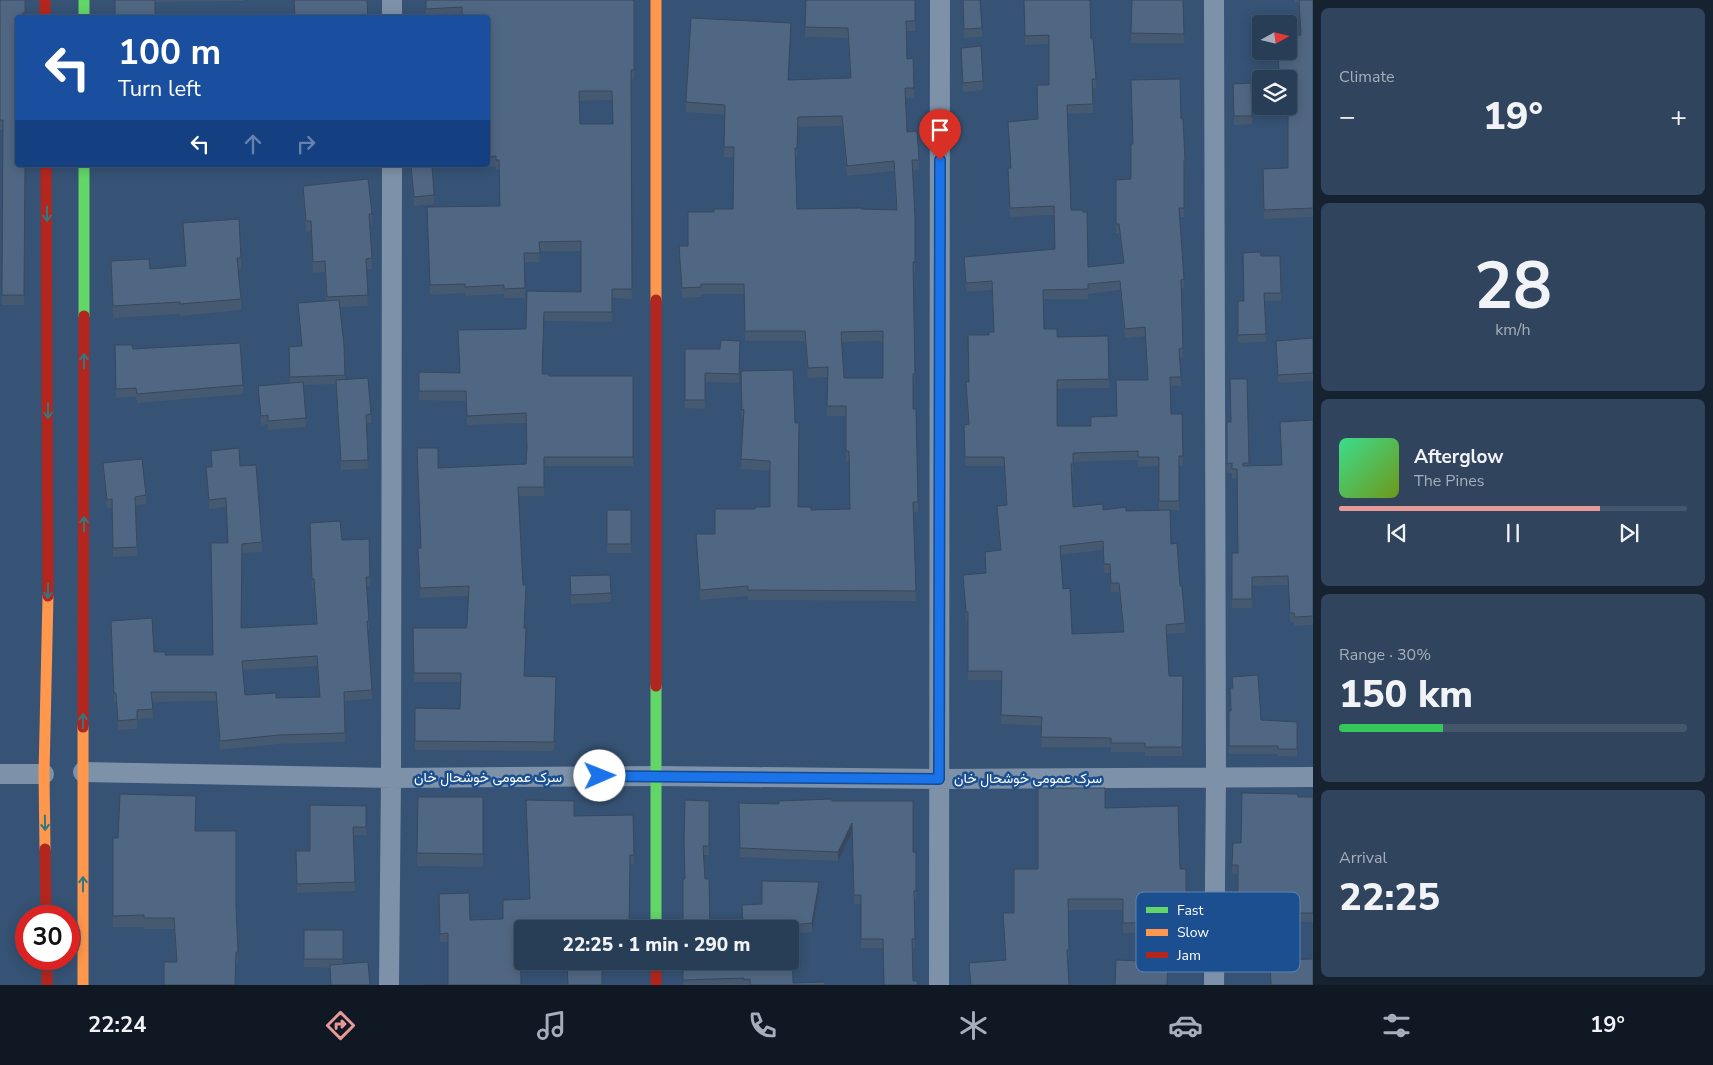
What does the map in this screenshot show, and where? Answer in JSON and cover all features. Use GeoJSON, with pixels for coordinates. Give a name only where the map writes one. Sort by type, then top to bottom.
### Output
{"type":"FeatureCollection","features":[{"type":"Feature","properties":{"kind":"street"},"geometry":{"type":"LineString","coordinates":[[45,0],[45,15]]}},
{"type":"Feature","properties":{"kind":"street"},"geometry":{"type":"LineString","coordinates":[[84,0],[84,15]]}},
{"type":"Feature","properties":{"kind":"street"},"geometry":{"type":"LineString","coordinates":[[392,0],[392,15]]}},
{"type":"Feature","properties":{"kind":"street"},"geometry":{"type":"LineString","coordinates":[[656,0],[656,920]]}},
{"type":"Feature","properties":{"kind":"street"},"geometry":{"type":"LineString","coordinates":[[939,985],[940,0]]}},
{"type":"Feature","properties":{"kind":"street"},"geometry":{"type":"LineString","coordinates":[[1214,0],[1215,892]]}},
{"type":"Feature","properties":{"kind":"street"},"geometry":{"type":"LineString","coordinates":[[46,167],[54,558],[44,774],[46,905]]}},
{"type":"Feature","properties":{"kind":"street"},"geometry":{"type":"LineString","coordinates":[[83,985],[80,559],[84,167]]}},
{"type":"Feature","properties":{"kind":"street"},"geometry":{"type":"LineString","coordinates":[[389,985],[392,167]]}},
{"type":"Feature","properties":{"kind":"street","name":"سرک عمومی خوشحال خان"},"geometry":{"type":"LineString","coordinates":[[83,772],[391,778],[657,776],[939,779],[1313,777]]}},
{"type":"Feature","properties":{"kind":"street"},"geometry":{"type":"LineString","coordinates":[[0,774],[44,774]]}},
{"type":"Feature","properties":{"kind":"street"},"geometry":{"type":"LineString","coordinates":[[47,970],[47,985]]}},
{"type":"Feature","properties":{"kind":"street"},"geometry":{"type":"LineString","coordinates":[[656,970],[656,985]]}},
{"type":"Feature","properties":{"kind":"street"},"geometry":{"type":"LineString","coordinates":[[1214,972],[1214,985]]}},
{"type":"Feature","properties":{"kind":"building"},"geometry":{"type":"Polygon","coordinates":[[[0,0],[25,0],[25,13],[15,15],[15,167],[25,167],[24,295],[2,295],[3,120],[0,120],[0,0]]]}},
{"type":"Feature","properties":{"kind":"building"},"geometry":{"type":"Polygon","coordinates":[[[115,0],[155,0],[155,15],[115,15],[115,0]]]}},
{"type":"Feature","properties":{"kind":"building"},"geometry":{"type":"Polygon","coordinates":[[[294,0],[367,0],[368,15],[295,15],[294,0]]]}},
{"type":"Feature","properties":{"kind":"building"},"geometry":{"type":"Polygon","coordinates":[[[426,0],[634,0],[634,70],[631,70],[632,289],[612,289],[612,312],[544,312],[542,374],[549,374],[549,376],[633,376],[633,457],[544,457],[544,487],[518,487],[523,585],[526,585],[524,676],[556,677],[554,742],[415,741],[415,708],[460,709],[461,673],[414,673],[413,628],[466,628],[469,586],[420,588],[418,548],[421,548],[417,448],[438,448],[438,468],[526,464],[527,447],[526,413],[467,416],[466,391],[419,391],[419,372],[460,373],[458,330],[526,329],[527,291],[581,292],[581,241],[539,242],[540,253],[524,253],[525,288],[504,289],[504,285],[465,287],[465,284],[430,285],[427,207],[500,206],[499,160],[496,160],[496,156],[490,157],[490,15],[462,15],[462,7],[426,9],[426,0]],[[579,91],[580,124],[613,124],[612,91],[579,91]]]}},
{"type":"Feature","properties":{"kind":"building"},"geometry":{"type":"Polygon","coordinates":[[[806,0],[915,0],[915,21],[906,21],[907,59],[913,58],[914,88],[905,88],[907,132],[917,131],[919,160],[912,160],[915,218],[915,262],[913,262],[915,374],[913,374],[913,409],[916,409],[918,502],[913,502],[916,591],[748,590],[748,586],[700,590],[696,534],[715,534],[715,509],[770,507],[770,461],[741,459],[744,409],[742,410],[741,371],[793,370],[795,423],[799,423],[798,507],[811,507],[811,510],[850,509],[849,451],[846,451],[846,406],[827,406],[828,367],[808,368],[805,331],[745,331],[744,284],[701,284],[701,287],[682,288],[679,246],[688,246],[688,212],[714,212],[714,209],[733,209],[734,147],[724,147],[725,105],[686,102],[691,18],[791,23],[788,80],[851,78],[848,28],[805,27],[806,0]],[[842,116],[798,117],[797,148],[795,148],[797,209],[861,208],[897,210],[894,161],[847,166],[842,116]],[[883,331],[841,332],[844,378],[883,378],[883,331]]]}},
{"type":"Feature","properties":{"kind":"building"},"geometry":{"type":"Polygon","coordinates":[[[963,0],[980,0],[982,28],[964,29],[963,0]]]}},
{"type":"Feature","properties":{"kind":"building"},"geometry":{"type":"Polygon","coordinates":[[[1024,0],[1090,0],[1091,39],[1093,39],[1096,79],[1092,79],[1093,104],[1067,105],[1071,210],[1087,212],[1088,267],[1124,263],[1119,224],[1116,224],[1116,180],[1131,179],[1131,144],[1133,144],[1131,80],[1180,79],[1185,160],[1184,208],[1179,208],[1184,279],[1181,280],[1183,348],[1179,349],[1181,377],[1170,377],[1171,414],[1182,414],[1183,456],[1179,456],[1179,501],[1159,501],[1159,457],[1138,457],[1138,451],[1073,453],[1073,464],[1071,464],[1073,507],[1103,504],[1103,510],[1126,507],[1126,511],[1170,510],[1171,544],[1177,543],[1185,623],[1166,625],[1169,676],[1183,676],[1182,747],[1145,747],[1145,743],[1111,743],[1111,738],[1041,737],[1042,717],[1001,715],[1002,671],[968,671],[968,612],[966,612],[963,575],[986,573],[985,552],[1001,550],[997,506],[1007,505],[1004,457],[965,457],[964,425],[969,424],[966,382],[969,382],[968,335],[989,335],[989,332],[994,332],[992,281],[966,283],[964,257],[1055,249],[1054,206],[1010,208],[1008,168],[1011,168],[1008,122],[1038,119],[1037,85],[1049,85],[1049,35],[1025,36],[1024,0]],[[1120,281],[1088,284],[1088,289],[1043,290],[1044,329],[1057,329],[1057,337],[1108,336],[1109,379],[1057,380],[1057,426],[1091,426],[1091,417],[1117,416],[1116,380],[1148,380],[1145,327],[1125,329],[1120,281]],[[1103,541],[1060,546],[1063,589],[1070,588],[1072,634],[1124,632],[1119,583],[1111,583],[1110,564],[1104,564],[1103,541]]]}},
{"type":"Feature","properties":{"kind":"building"},"geometry":{"type":"Polygon","coordinates":[[[1132,0],[1183,0],[1184,34],[1131,33],[1132,0]]]}},
{"type":"Feature","properties":{"kind":"building"},"geometry":{"type":"Polygon","coordinates":[[[1299,0],[1313,0],[1313,208],[1264,210],[1263,169],[1288,168],[1288,115],[1297,115],[1297,70],[1279,70],[1278,60],[1298,60],[1298,35],[1301,35],[1299,0]]]}},
{"type":"Feature","properties":{"kind":"building"},"geometry":{"type":"Polygon","coordinates":[[[981,46],[983,81],[963,83],[961,48],[981,46]]]}},
{"type":"Feature","properties":{"kind":"building"},"geometry":{"type":"Polygon","coordinates":[[[1251,83],[1252,116],[1234,116],[1233,84],[1251,83]]]}},
{"type":"Feature","properties":{"kind":"building"},"geometry":{"type":"Polygon","coordinates":[[[411,167],[432,167],[434,195],[414,197],[411,167]]]}},
{"type":"Feature","properties":{"kind":"building"},"geometry":{"type":"Polygon","coordinates":[[[368,179],[372,214],[369,214],[372,258],[366,259],[368,295],[327,297],[325,261],[313,262],[311,221],[306,221],[303,186],[368,179]]]}},
{"type":"Feature","properties":{"kind":"building"},"geometry":{"type":"Polygon","coordinates":[[[239,219],[241,258],[237,258],[241,299],[180,304],[180,302],[113,306],[111,261],[149,259],[150,269],[186,266],[183,223],[239,219]]]}},
{"type":"Feature","properties":{"kind":"building"},"geometry":{"type":"Polygon","coordinates":[[[1260,252],[1261,256],[1280,256],[1281,293],[1264,293],[1266,334],[1238,335],[1238,301],[1244,301],[1243,253],[1260,252]]]}},
{"type":"Feature","properties":{"kind":"building"},"geometry":{"type":"Polygon","coordinates":[[[339,300],[345,375],[290,377],[289,347],[302,346],[298,303],[339,300]]]}},
{"type":"Feature","properties":{"kind":"building"},"geometry":{"type":"Polygon","coordinates":[[[1313,338],[1313,373],[1278,375],[1276,341],[1313,338]]]}},
{"type":"Feature","properties":{"kind":"building"},"geometry":{"type":"Polygon","coordinates":[[[721,340],[740,341],[739,374],[705,373],[705,400],[685,400],[685,349],[720,349],[721,340]]]}},
{"type":"Feature","properties":{"kind":"building"},"geometry":{"type":"Polygon","coordinates":[[[240,343],[243,385],[137,394],[136,388],[116,389],[115,345],[132,345],[133,349],[240,343]]]}},
{"type":"Feature","properties":{"kind":"building"},"geometry":{"type":"Polygon","coordinates":[[[368,378],[371,414],[366,415],[368,460],[341,461],[336,380],[368,378]]]}},
{"type":"Feature","properties":{"kind":"building"},"geometry":{"type":"Polygon","coordinates":[[[1230,379],[1247,379],[1249,463],[1243,463],[1243,466],[1282,465],[1280,422],[1313,420],[1313,616],[1295,617],[1294,613],[1290,613],[1288,576],[1252,577],[1252,599],[1232,599],[1232,553],[1238,553],[1237,469],[1232,469],[1232,463],[1227,464],[1227,422],[1231,422],[1230,379]]]}},
{"type":"Feature","properties":{"kind":"building"},"geometry":{"type":"Polygon","coordinates":[[[303,382],[306,418],[268,421],[268,415],[261,416],[258,386],[303,382]]]}},
{"type":"Feature","properties":{"kind":"building"},"geometry":{"type":"Polygon","coordinates":[[[239,448],[240,466],[256,465],[262,542],[242,544],[241,628],[317,624],[314,579],[312,579],[310,523],[340,521],[342,540],[369,539],[370,577],[366,577],[372,690],[344,692],[345,733],[279,735],[220,741],[216,692],[151,692],[153,709],[137,710],[137,719],[118,721],[116,693],[114,693],[111,621],[152,618],[154,652],[165,652],[165,655],[213,655],[211,543],[228,543],[226,498],[209,500],[206,467],[212,467],[211,451],[239,448]],[[317,656],[242,661],[245,695],[276,693],[276,698],[320,697],[317,656]]]}},
{"type":"Feature","properties":{"kind":"building"},"geometry":{"type":"Polygon","coordinates":[[[142,459],[146,495],[135,497],[137,547],[113,548],[112,499],[107,500],[103,463],[142,459]]]}},
{"type":"Feature","properties":{"kind":"building"},"geometry":{"type":"Polygon","coordinates":[[[607,510],[631,510],[631,544],[607,544],[607,510]]]}},
{"type":"Feature","properties":{"kind":"building"},"geometry":{"type":"Polygon","coordinates":[[[610,575],[611,593],[571,595],[570,576],[610,575]]]}},
{"type":"Feature","properties":{"kind":"building"},"geometry":{"type":"Polygon","coordinates":[[[1258,675],[1261,720],[1297,722],[1297,749],[1278,749],[1278,746],[1229,746],[1230,688],[1233,688],[1232,677],[1258,675]]]}},
{"type":"Feature","properties":{"kind":"building"},"geometry":{"type":"Polygon","coordinates":[[[1038,788],[1105,788],[1105,808],[1178,806],[1180,869],[1186,869],[1186,892],[1136,892],[1136,923],[1123,923],[1123,899],[1068,899],[1069,950],[1067,950],[1069,985],[971,985],[969,963],[1006,960],[1003,913],[1014,913],[1014,869],[1038,869],[1038,788]]]}},
{"type":"Feature","properties":{"kind":"building"},"geometry":{"type":"Polygon","coordinates":[[[1242,793],[1298,794],[1298,797],[1313,797],[1313,913],[1300,913],[1300,892],[1238,892],[1238,865],[1232,865],[1233,843],[1241,843],[1242,793]]]}},
{"type":"Feature","properties":{"kind":"building"},"geometry":{"type":"Polygon","coordinates":[[[120,794],[196,796],[195,831],[236,831],[238,952],[236,952],[235,985],[164,985],[164,962],[177,962],[174,918],[144,918],[144,915],[113,916],[113,838],[118,838],[120,794]]]}},
{"type":"Feature","properties":{"kind":"building"},"geometry":{"type":"Polygon","coordinates":[[[418,797],[483,797],[483,854],[417,853],[418,797]]]}},
{"type":"Feature","properties":{"kind":"building"},"geometry":{"type":"Polygon","coordinates":[[[832,799],[832,801],[913,801],[913,852],[916,852],[916,891],[914,891],[915,939],[912,939],[913,981],[917,981],[918,985],[884,985],[883,939],[861,939],[861,895],[854,895],[852,823],[838,852],[740,848],[739,803],[779,804],[779,801],[832,799]]]}},
{"type":"Feature","properties":{"kind":"building"},"geometry":{"type":"Polygon","coordinates":[[[526,800],[574,801],[574,816],[633,815],[634,855],[630,855],[629,920],[514,920],[514,970],[521,970],[521,985],[448,985],[448,933],[440,934],[439,894],[469,893],[470,920],[503,919],[503,900],[530,899],[526,800]]]}},
{"type":"Feature","properties":{"kind":"building"},"geometry":{"type":"Polygon","coordinates":[[[685,800],[709,801],[709,846],[703,846],[705,879],[709,879],[710,920],[683,920],[685,800]]]}},
{"type":"Feature","properties":{"kind":"building"},"geometry":{"type":"Polygon","coordinates":[[[310,805],[366,806],[366,827],[353,827],[355,882],[297,884],[296,851],[310,851],[310,805]]]}},
{"type":"Feature","properties":{"kind":"building"},"geometry":{"type":"Polygon","coordinates":[[[762,881],[819,882],[812,923],[799,924],[799,920],[743,920],[742,905],[762,904],[762,881]]]}},
{"type":"Feature","properties":{"kind":"building"},"geometry":{"type":"Polygon","coordinates":[[[304,930],[343,930],[343,959],[304,959],[304,930]]]}},
{"type":"Feature","properties":{"kind":"building"},"geometry":{"type":"Polygon","coordinates":[[[1300,959],[1313,959],[1313,985],[1271,985],[1270,972],[1300,972],[1300,959]]]}},
{"type":"Feature","properties":{"kind":"building"},"geometry":{"type":"Polygon","coordinates":[[[1116,960],[1136,961],[1136,972],[1168,972],[1167,985],[1115,985],[1116,960]]]}},
{"type":"Feature","properties":{"kind":"building"},"geometry":{"type":"Polygon","coordinates":[[[368,962],[370,985],[331,985],[330,965],[368,962]]]}},
{"type":"Feature","properties":{"kind":"building"},"geometry":{"type":"Polygon","coordinates":[[[567,970],[602,970],[602,985],[568,985],[567,970]]]}},
{"type":"Feature","properties":{"kind":"building"},"geometry":{"type":"Polygon","coordinates":[[[683,970],[793,970],[793,983],[825,982],[825,985],[750,985],[750,979],[744,980],[744,978],[683,980],[683,970]]]}},
{"type":"Feature","properties":{"kind":"traffic: fast"},"geometry":{"type":"LineString","coordinates":[[84,0],[84,15]]}},
{"type":"Feature","properties":{"kind":"traffic: fast"},"geometry":{"type":"LineString","coordinates":[[84,167],[84,316]]}},
{"type":"Feature","properties":{"kind":"traffic: fast"},"geometry":{"type":"LineString","coordinates":[[656,686],[656,920]]}},
{"type":"Feature","properties":{"kind":"traffic: slow"},"geometry":{"type":"LineString","coordinates":[[656,0],[656,300]]}},
{"type":"Feature","properties":{"kind":"traffic: slow"},"geometry":{"type":"LineString","coordinates":[[45,849],[44,774],[48,596]]}},
{"type":"Feature","properties":{"kind":"traffic: slow"},"geometry":{"type":"LineString","coordinates":[[83,727],[83,985]]}},
{"type":"Feature","properties":{"kind":"traffic: jam"},"geometry":{"type":"LineString","coordinates":[[45,0],[45,15]]}},
{"type":"Feature","properties":{"kind":"traffic: jam"},"geometry":{"type":"LineString","coordinates":[[46,167],[48,596]]}},
{"type":"Feature","properties":{"kind":"traffic: jam"},"geometry":{"type":"LineString","coordinates":[[656,300],[656,686]]}},
{"type":"Feature","properties":{"kind":"traffic: jam"},"geometry":{"type":"LineString","coordinates":[[83,727],[84,316]]}},
{"type":"Feature","properties":{"kind":"traffic: jam"},"geometry":{"type":"LineString","coordinates":[[45,849],[46,905]]}},
{"type":"Feature","properties":{"kind":"traffic: jam"},"geometry":{"type":"LineString","coordinates":[[47,970],[47,985]]}},
{"type":"Feature","properties":{"kind":"traffic: jam"},"geometry":{"type":"LineString","coordinates":[[656,970],[656,985]]}},
{"type":"Feature","properties":{"kind":"route"},"geometry":{"type":"LineString","coordinates":[[600,776],[939,779],[940,160]]}}]}
